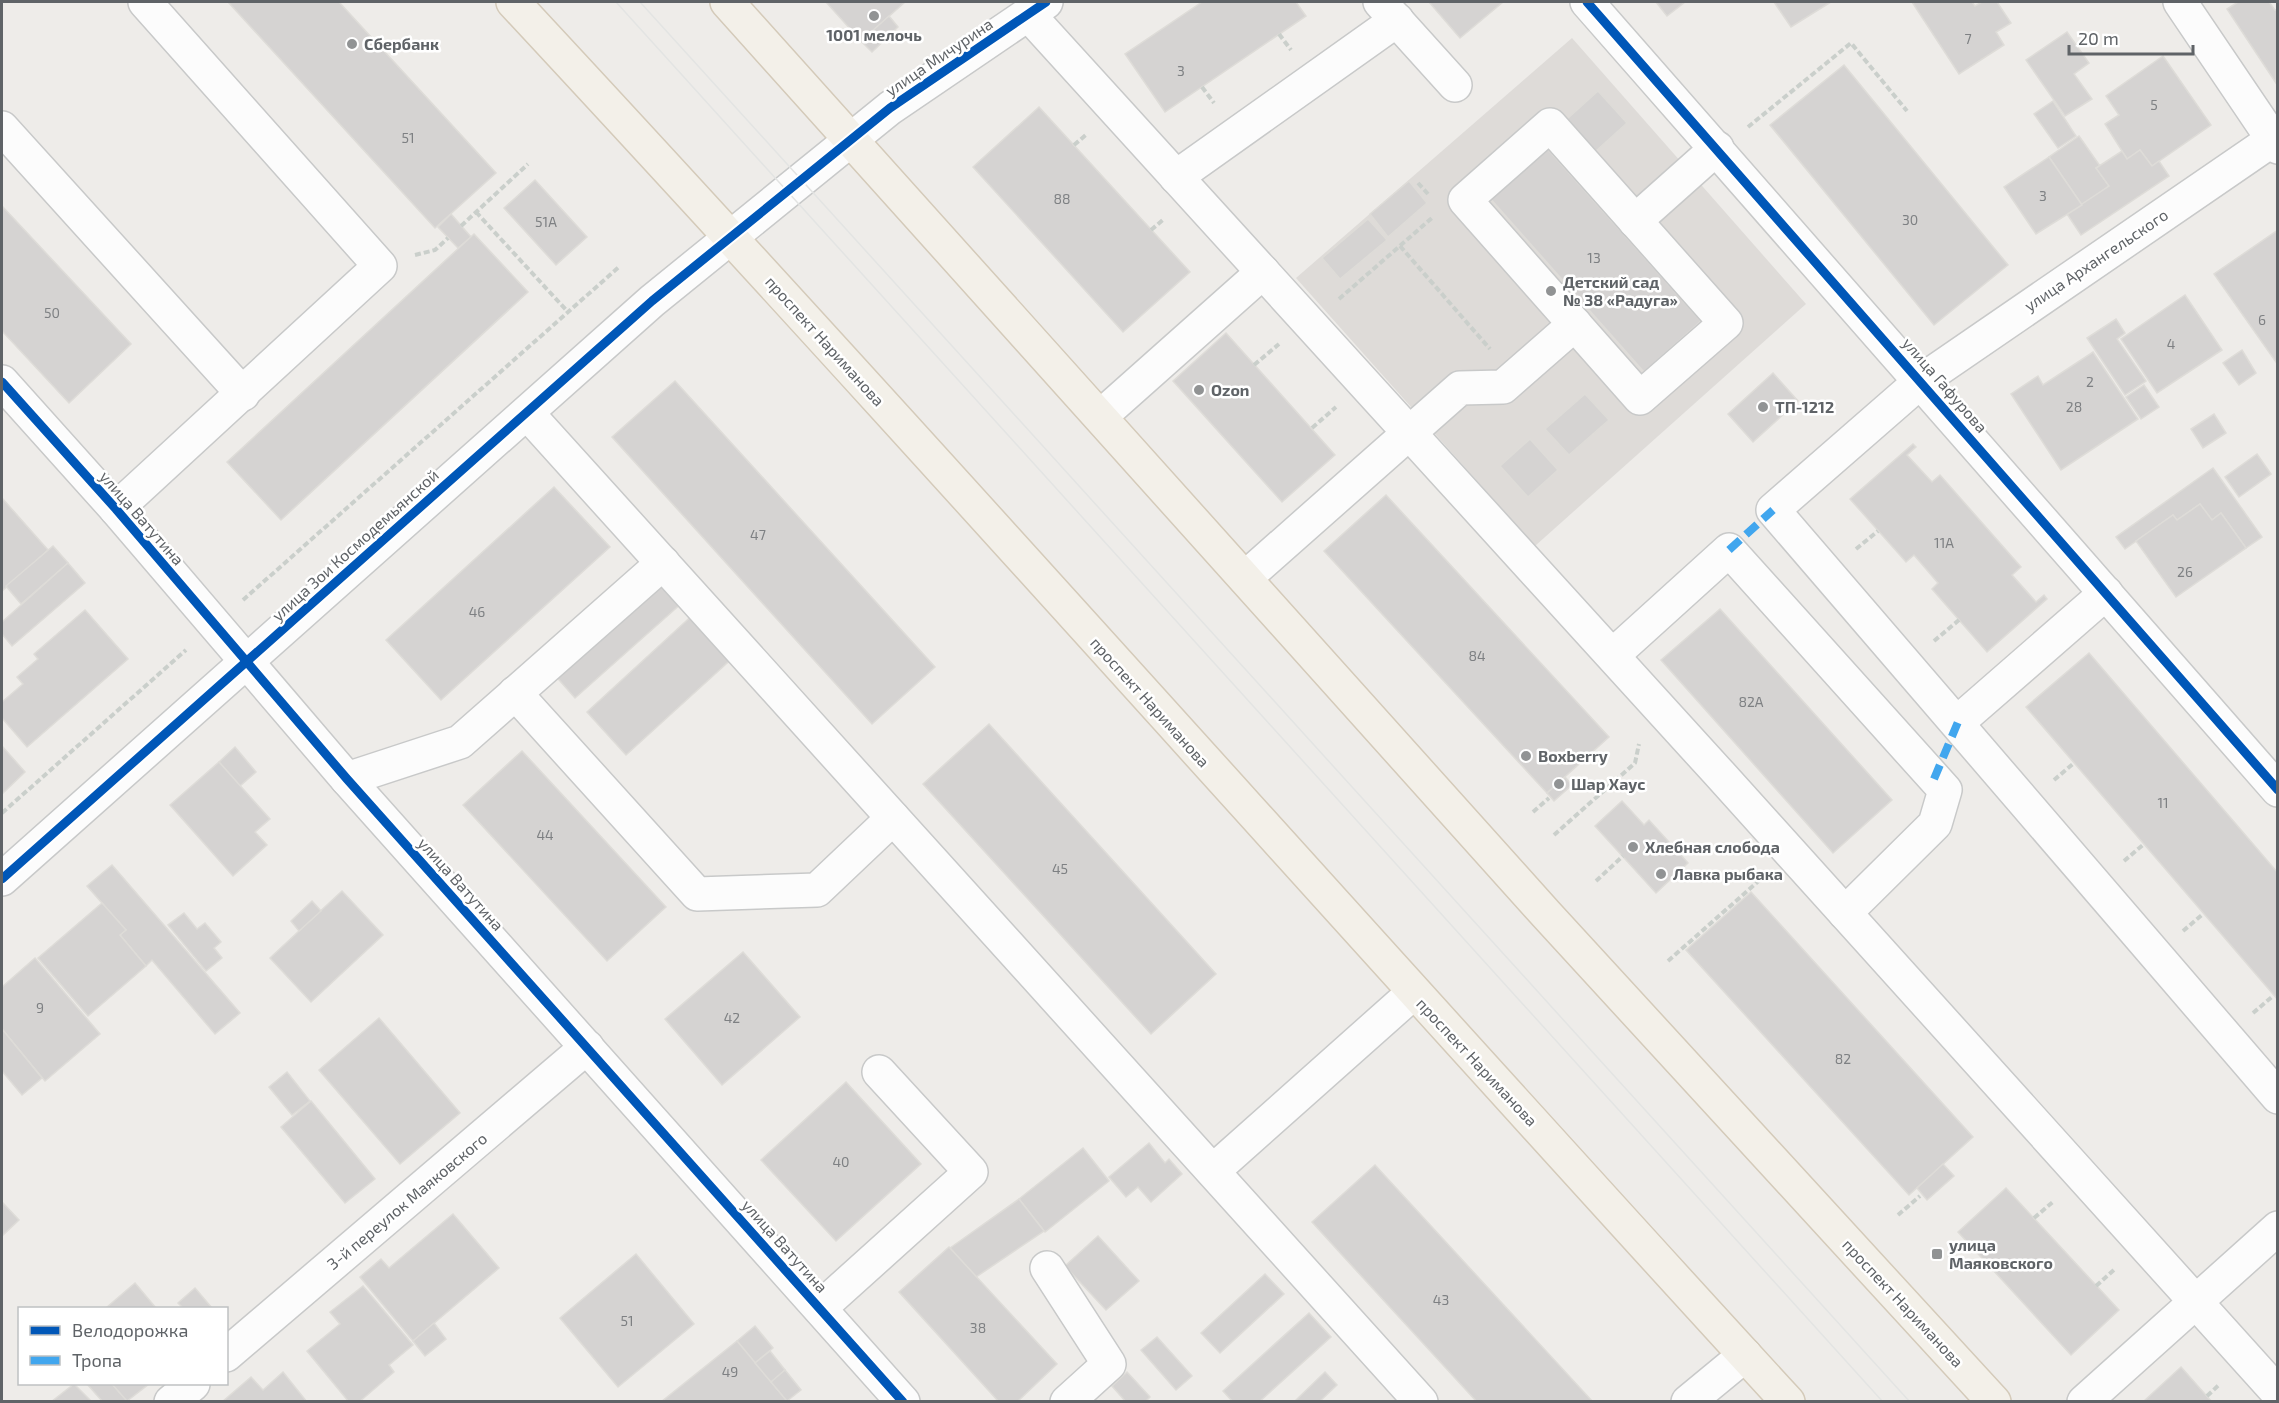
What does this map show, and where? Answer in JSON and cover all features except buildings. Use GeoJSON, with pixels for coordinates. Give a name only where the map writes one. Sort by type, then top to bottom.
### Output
{"type":"FeatureCollection","features":[{"type":"Feature","properties":{"kind":"main road","name":"проспект Нариманова"},"geometry":{"type":"LineString","coordinates":[[513,2],[731,237],[1413,993],[1788,1401]]}},
{"type":"Feature","properties":{"kind":"main road","name":"проспект Нариманова"},"geometry":{"type":"LineString","coordinates":[[727,2],[1546,914],[1994,1401]]}},
{"type":"Feature","properties":{"kind":"street"},"geometry":{"type":"LineString","coordinates":[[116,509],[380,266],[146,2]]}},
{"type":"Feature","properties":{"kind":"street","name":"улица Гафурова"},"geometry":{"type":"LineString","coordinates":[[1587,2],[1719,149],[2277,790]]}},
{"type":"Feature","properties":{"kind":"street","name":"улица Архангельского"},"geometry":{"type":"LineString","coordinates":[[1958,722],[1773,510],[1921,381],[2276,141],[2180,2]]}},
{"type":"Feature","properties":{"kind":"street"},"geometry":{"type":"LineString","coordinates":[[1037,8],[1176,177],[1791,852],[2277,1393]]}},
{"type":"Feature","properties":{"kind":"street","name":"улица Мичурина"},"geometry":{"type":"LineString","coordinates":[[731,237],[890,108],[1037,8]]}},
{"type":"Feature","properties":{"kind":"street"},"geometry":{"type":"LineString","coordinates":[[1176,177],[1389,11],[1455,86]]}},
{"type":"Feature","properties":{"kind":"street"},"geometry":{"type":"LineString","coordinates":[[1550,125],[1635,221],[1726,323],[1640,398],[1465,200],[1550,125]]}},
{"type":"Feature","properties":{"kind":"street"},"geometry":{"type":"LineString","coordinates":[[2,129],[243,394]]}},
{"type":"Feature","properties":{"kind":"street"},"geometry":{"type":"LineString","coordinates":[[1635,221],[1719,149]]}},
{"type":"Feature","properties":{"kind":"street","name":"улица Зои Космодемьянской"},"geometry":{"type":"LineString","coordinates":[[2,879],[527,412],[652,302],[731,237]]}},
{"type":"Feature","properties":{"kind":"street"},"geometry":{"type":"LineString","coordinates":[[1101,416],[1263,272]]}},
{"type":"Feature","properties":{"kind":"street"},"geometry":{"type":"LineString","coordinates":[[1245,578],[1460,388],[1503,387],[1575,324]]}},
{"type":"Feature","properties":{"kind":"street","name":"улица Ватутина"},"geometry":{"type":"LineString","coordinates":[[2,382],[116,509],[347,779],[903,1401]]}},
{"type":"Feature","properties":{"kind":"street"},"geometry":{"type":"LineString","coordinates":[[527,412],[1421,1401]]}},
{"type":"Feature","properties":{"kind":"street"},"geometry":{"type":"LineString","coordinates":[[1613,656],[1729,550],[1795,623],[1945,790],[1935,824],[1845,913]]}},
{"type":"Feature","properties":{"kind":"street"},"geometry":{"type":"LineString","coordinates":[[347,779],[460,742],[663,563]]}},
{"type":"Feature","properties":{"kind":"street"},"geometry":{"type":"LineString","coordinates":[[2106,593],[1958,722],[2277,1097]]}},
{"type":"Feature","properties":{"kind":"street"},"geometry":{"type":"LineString","coordinates":[[515,693],[697,894],[817,890],[893,818]]}},
{"type":"Feature","properties":{"kind":"street"},"geometry":{"type":"LineString","coordinates":[[1214,1171],[1413,993]]}},
{"type":"Feature","properties":{"kind":"street","name":"3-й переулок Маяковского"},"geometry":{"type":"LineString","coordinates":[[228,1353],[587,1047]]}},
{"type":"Feature","properties":{"kind":"street"},"geometry":{"type":"LineString","coordinates":[[820,1308],[971,1172],[879,1072]]}},
{"type":"Feature","properties":{"kind":"street"},"geometry":{"type":"LineString","coordinates":[[2084,1401],[2277,1228]]}},
{"type":"Feature","properties":{"kind":"street"},"geometry":{"type":"LineString","coordinates":[[1047,1268],[1109,1364],[1067,1401]]}},
{"type":"Feature","properties":{"kind":"street"},"geometry":{"type":"LineString","coordinates":[[1688,1401],[1745,1354]]}},
{"type":"Feature","properties":{"kind":"street"},"geometry":{"type":"LineString","coordinates":[[171,1401],[191,1385]]}},
{"type":"Feature","properties":{"kind":"path"},"geometry":{"type":"LineString","coordinates":[[1719,149],[1851,43],[1907,111]]}},
{"type":"Feature","properties":{"kind":"path"},"geometry":{"type":"LineString","coordinates":[[461,225],[528,164]]}},
{"type":"Feature","properties":{"kind":"path"},"geometry":{"type":"LineString","coordinates":[[1418,183],[1434,201]]}},
{"type":"Feature","properties":{"kind":"path"},"geometry":{"type":"LineString","coordinates":[[1339,299],[1442,210]]}},
{"type":"Feature","properties":{"kind":"path"},"geometry":{"type":"LineString","coordinates":[[476,212],[568,312]]}},
{"type":"Feature","properties":{"kind":"path"},"geometry":{"type":"LineString","coordinates":[[1400,246],[1514,377]]}},
{"type":"Feature","properties":{"kind":"path"},"geometry":{"type":"LineString","coordinates":[[2,813],[620,266]]}},
{"type":"Feature","properties":{"kind":"path"},"geometry":{"type":"LineString","coordinates":[[1554,835],[1635,763],[1650,697]]}},
{"type":"Feature","properties":{"kind":"path"},"geometry":{"type":"LineString","coordinates":[[1533,812],[1549,798]]}},
{"type":"Feature","properties":{"kind":"path"},"geometry":{"type":"LineString","coordinates":[[1668,961],[1791,852]]}},
{"type":"Feature","properties":{"kind":"path"},"geometry":{"type":"LineString","coordinates":[[1596,881],[1623,856]]}},
{"type":"Feature","properties":{"kind":"path"},"geometry":{"type":"LineString","coordinates":[[1898,1215],[1920,1196]]}},
{"type":"Feature","properties":{"kind":"shaded area","name":"Детский сад № 38 «Радуга»"},"geometry":{"type":"Polygon","coordinates":[[[1572,38],[1806,304],[1535,546],[1296,278],[1572,38]]]}},
{"type":"Feature","properties":{"kind":"tram line"},"geometry":{"type":"LineString","coordinates":[[616,2],[1883,1402]]}},
{"type":"Feature","properties":{"kind":"tram line"},"geometry":{"type":"LineString","coordinates":[[640,2],[1910,1402]]}},
{"type":"Feature","properties":{"kind":"marked path"},"geometry":{"type":"LineString","coordinates":[[1729,550],[1773,510]]}},
{"type":"Feature","properties":{"kind":"marked path"},"geometry":{"type":"LineString","coordinates":[[1934,779],[1958,722]]}},
{"type":"Feature","properties":{"kind":"cycle path"},"geometry":{"type":"LineString","coordinates":[[2,879],[652,301],[890,108],[1046,2]]}},
{"type":"Feature","properties":{"kind":"cycle path"},"geometry":{"type":"LineString","coordinates":[[1587,2],[2278,790]]}},
{"type":"Feature","properties":{"kind":"cycle path"},"geometry":{"type":"LineString","coordinates":[[2,382],[116,509],[347,779],[903,1402]]}},
{"type":"Feature","properties":{"kind":"place","name":"1001 мелочь"},"geometry":{"type":"Point","coordinates":[874,16]}},
{"type":"Feature","properties":{"kind":"place","name":"Сбербанк"},"geometry":{"type":"Point","coordinates":[352,44]}},
{"type":"Feature","properties":{"kind":"place","name":"Детский сад № 38 «Радуга»"},"geometry":{"type":"Point","coordinates":[1551,291]}},
{"type":"Feature","properties":{"kind":"place","name":"Ozon"},"geometry":{"type":"Point","coordinates":[1199,390]}},
{"type":"Feature","properties":{"kind":"place","name":"ТП-1212"},"geometry":{"type":"Point","coordinates":[1763,407]}},
{"type":"Feature","properties":{"kind":"place","name":"Boxberry"},"geometry":{"type":"Point","coordinates":[1526,756]}},
{"type":"Feature","properties":{"kind":"place","name":"Шар Хаус"},"geometry":{"type":"Point","coordinates":[1559,784]}},
{"type":"Feature","properties":{"kind":"place","name":"Хлебная слобода"},"geometry":{"type":"Point","coordinates":[1633,847]}},
{"type":"Feature","properties":{"kind":"place","name":"Лавка рыбака"},"geometry":{"type":"Point","coordinates":[1661,874]}},
{"type":"Feature","properties":{"kind":"place","name":"улица Маяковского"},"geometry":{"type":"Point","coordinates":[1937,1254]}}]}
